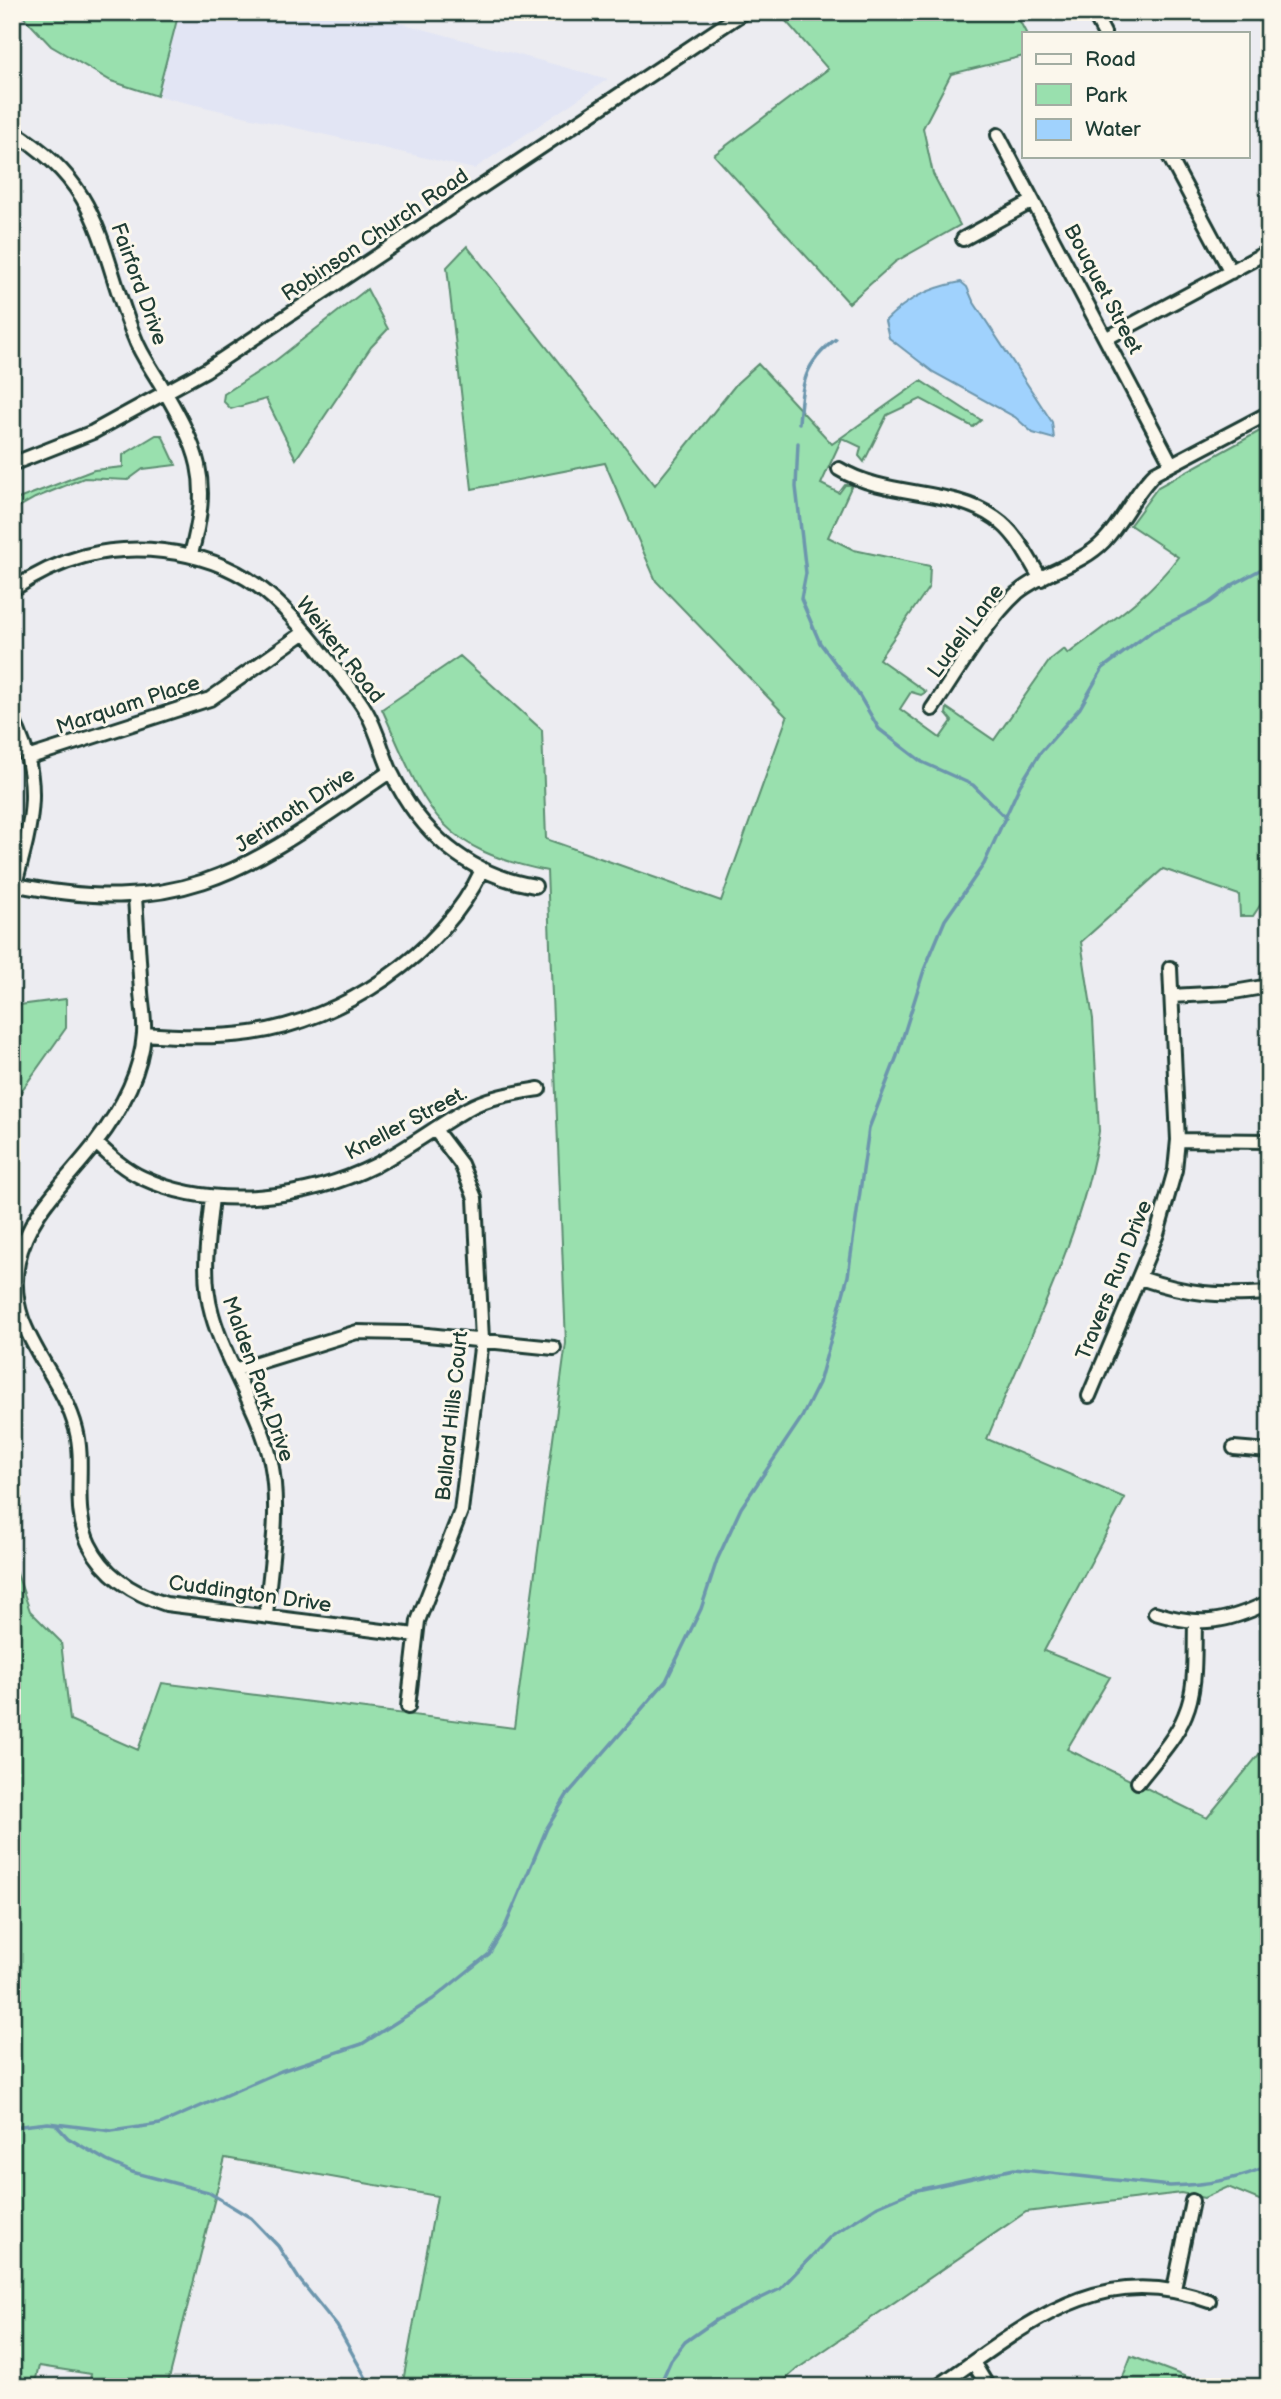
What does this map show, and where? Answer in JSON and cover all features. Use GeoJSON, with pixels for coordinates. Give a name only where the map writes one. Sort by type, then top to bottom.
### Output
{"type":"FeatureCollection","features":[{"type":"Feature","properties":{"kind":"street","name":"Robinson Church Road"},"geometry":{"type":"LineString","coordinates":[[12,464],[93,432],[166,394],[354,273],[744,12]]}},
{"type":"Feature","properties":{"kind":"street"},"geometry":{"type":"LineString","coordinates":[[1093,12],[1103,32]]}},
{"type":"Feature","properties":{"kind":"street","name":"Fairford Drive"},"geometry":{"type":"LineString","coordinates":[[12,131],[54,162],[90,209],[103,235],[133,335],[194,447],[202,478],[202,510],[191,554]]}},
{"type":"Feature","properties":{"kind":"street","name":"Bouquet Street"},"geometry":{"type":"LineString","coordinates":[[998,135],[1171,463]]}},
{"type":"Feature","properties":{"kind":"street"},"geometry":{"type":"LineString","coordinates":[[1170,158],[1231,272]]}},
{"type":"Feature","properties":{"kind":"street"},"geometry":{"type":"LineString","coordinates":[[963,239],[1033,201]]}},
{"type":"Feature","properties":{"kind":"street"},"geometry":{"type":"LineString","coordinates":[[1107,338],[1269,251]]}},
{"type":"Feature","properties":{"kind":"street","name":"Ludell Lane"},"geometry":{"type":"LineString","coordinates":[[932,709],[1003,608],[1019,592],[1089,554],[1105,540],[1142,485],[1171,463],[1269,413]]}},
{"type":"Feature","properties":{"kind":"street"},"geometry":{"type":"LineString","coordinates":[[839,469],[879,485],[978,509],[995,518],[1024,549],[1041,579]]}},
{"type":"Feature","properties":{"kind":"street","name":"Weikert Road"},"geometry":{"type":"LineString","coordinates":[[12,590],[56,564],[106,550],[132,548],[191,554],[246,576],[270,593],[305,632],[367,714],[391,771],[422,823],[445,847],[482,870],[513,882],[535,886]]}},
{"type":"Feature","properties":{"kind":"street","name":"Marquam Place"},"geometry":{"type":"LineString","coordinates":[[27,758],[210,699],[305,632]]}},
{"type":"Feature","properties":{"kind":"street"},"geometry":{"type":"LineString","coordinates":[[12,718],[27,758],[34,789],[33,812],[13,884]]}},
{"type":"Feature","properties":{"kind":"street","name":"Jerimoth Drive"},"geometry":{"type":"LineString","coordinates":[[13,884],[83,895],[135,897],[201,884],[267,855],[391,771]]}},
{"type":"Feature","properties":{"kind":"street"},"geometry":{"type":"LineString","coordinates":[[144,1034],[186,1037],[234,1035],[317,1015],[379,981],[414,955],[449,922],[469,897],[482,870]]}},
{"type":"Feature","properties":{"kind":"street","name":"Cuddington Drive"},"geometry":{"type":"LineString","coordinates":[[135,897],[144,1034],[133,1081],[123,1103],[96,1143],[58,1186],[25,1236],[17,1265],[17,1285],[28,1340],[68,1404],[77,1433],[79,1505],[89,1544],[115,1577],[145,1597],[166,1605],[415,1635]]}},
{"type":"Feature","properties":{"kind":"street","name":"Travers Run Drive"},"geometry":{"type":"LineString","coordinates":[[1089,1396],[1157,1234],[1175,1170],[1178,1140],[1170,968]]}},
{"type":"Feature","properties":{"kind":"street"},"geometry":{"type":"LineString","coordinates":[[1171,996],[1228,993],[1269,986]]}},
{"type":"Feature","properties":{"kind":"street","name":"Kneller Street."},"geometry":{"type":"LineString","coordinates":[[96,1143],[141,1177],[171,1189],[212,1198],[291,1192],[333,1182],[374,1166],[436,1131],[469,1108],[510,1093],[539,1089]]}},
{"type":"Feature","properties":{"kind":"street","name":"Ballard Hills Court"},"geometry":{"type":"LineString","coordinates":[[408,1707],[415,1635],[426,1598],[454,1535],[461,1511],[482,1340],[475,1198],[461,1164],[436,1131]]}},
{"type":"Feature","properties":{"kind":"street"},"geometry":{"type":"LineString","coordinates":[[1178,1140],[1269,1141]]}},
{"type":"Feature","properties":{"kind":"street","name":"Malden Park Drive"},"geometry":{"type":"LineString","coordinates":[[212,1198],[205,1261],[207,1295],[234,1370],[262,1435],[276,1490],[266,1616]]}},
{"type":"Feature","properties":{"kind":"street"},"geometry":{"type":"LineString","coordinates":[[1140,1278],[1175,1290],[1214,1296],[1269,1293]]}},
{"type":"Feature","properties":{"kind":"street"},"geometry":{"type":"LineString","coordinates":[[234,1370],[358,1332],[482,1340],[554,1348]]}},
{"type":"Feature","properties":{"kind":"street"},"geometry":{"type":"LineString","coordinates":[[1234,1448],[1269,1451]]}},
{"type":"Feature","properties":{"kind":"street"},"geometry":{"type":"LineString","coordinates":[[1155,1613],[1195,1624],[1248,1612],[1269,1602]]}},
{"type":"Feature","properties":{"kind":"street"},"geometry":{"type":"LineString","coordinates":[[1138,1782],[1176,1733],[1186,1713],[1192,1681],[1195,1624]]}},
{"type":"Feature","properties":{"kind":"street"},"geometry":{"type":"LineString","coordinates":[[1174,2289],[1192,2201]]}},
{"type":"Feature","properties":{"kind":"street"},"geometry":{"type":"LineString","coordinates":[[937,2387],[1046,2313],[1078,2297],[1125,2287],[1174,2289],[1209,2301]]}},
{"type":"Feature","properties":{"kind":"street"},"geometry":{"type":"LineString","coordinates":[[973,2362],[988,2387]]}},
{"type":"Feature","properties":{"kind":"shaded area"},"geometry":{"type":"Polygon","coordinates":[[[179,12],[360,12],[608,79],[474,169],[157,96],[179,12]]]}},
{"type":"Feature","properties":{"kind":"green space"},"geometry":{"type":"Polygon","coordinates":[[[19,12],[179,12],[157,96],[111,81],[51,46],[19,12]]]}},
{"type":"Feature","properties":{"kind":"green space"},"geometry":{"type":"Polygon","coordinates":[[[778,12],[1015,12],[1025,32],[1022,32],[1022,56],[951,74],[923,128],[933,174],[960,225],[895,262],[849,303],[714,155],[828,69],[778,12]]]}},
{"type":"Feature","properties":{"kind":"green space"},"geometry":{"type":"Polygon","coordinates":[[[467,246],[655,485],[737,383],[758,364],[832,444],[921,381],[981,420],[973,427],[921,399],[887,415],[864,462],[859,456],[861,447],[842,438],[821,484],[839,493],[845,485],[852,485],[828,537],[854,550],[930,566],[929,587],[879,659],[926,692],[921,695],[911,692],[900,709],[940,738],[952,721],[946,714],[947,708],[994,740],[1050,660],[1064,649],[1068,654],[1127,609],[1154,585],[1178,557],[1130,525],[1158,487],[1269,426],[1269,892],[1253,916],[1240,916],[1239,895],[1163,869],[1081,942],[1093,1019],[1099,1131],[1092,1169],[1052,1287],[987,1439],[1125,1498],[1044,1651],[1110,1677],[1067,1749],[1207,1818],[1269,1742],[1269,2204],[1228,2187],[1204,2198],[1181,2193],[1026,2212],[797,2369],[777,2387],[402,2387],[437,2196],[225,2158],[167,2387],[89,2387],[91,2374],[39,2366],[34,2387],[12,2387],[12,1559],[30,1611],[61,1642],[70,1720],[138,1750],[162,1683],[514,1728],[566,1343],[547,871],[480,850],[457,835],[439,818],[410,772],[382,709],[460,656],[542,730],[546,839],[721,901],[787,717],[656,581],[605,463],[472,489],[447,267],[467,246]]]}},
{"type":"Feature","properties":{"kind":"green space"},"geometry":{"type":"Polygon","coordinates":[[[367,289],[388,329],[371,347],[296,459],[266,399],[231,409],[223,401],[224,394],[275,361],[367,289]]]}},
{"type":"Feature","properties":{"kind":"green space"},"geometry":{"type":"Polygon","coordinates":[[[156,435],[162,435],[176,465],[143,469],[128,480],[84,478],[35,498],[12,511],[13,501],[94,470],[123,467],[123,455],[156,435]]]}},
{"type":"Feature","properties":{"kind":"green space"},"geometry":{"type":"Polygon","coordinates":[[[66,999],[66,1028],[12,1104],[12,1006],[66,999]]]}},
{"type":"Feature","properties":{"kind":"green space"},"geometry":{"type":"Polygon","coordinates":[[[1131,2356],[1213,2387],[1119,2387],[1131,2356]]]}},
{"type":"Feature","properties":{"kind":"water"},"geometry":{"type":"Polygon","coordinates":[[[961,282],[967,287],[973,301],[1052,422],[1054,439],[1033,433],[1015,417],[933,372],[889,338],[885,321],[902,306],[929,291],[961,282]]]}},
{"type":"Feature","properties":{"kind":"waterway"},"geometry":{"type":"LineString","coordinates":[[799,423],[806,376],[817,357],[836,339]]}},
{"type":"Feature","properties":{"kind":"waterway"},"geometry":{"type":"LineString","coordinates":[[798,443],[796,487],[806,573],[801,599],[820,643],[859,695],[879,729],[922,762],[973,785],[1006,818]]}},
{"type":"Feature","properties":{"kind":"waterway"},"geometry":{"type":"LineString","coordinates":[[12,2127],[48,2123],[112,2131],[160,2124],[281,2071],[362,2044],[433,1999],[489,1954],[505,1927],[547,1828],[567,1795],[666,1681],[701,1609],[717,1560],[741,1508],[802,1417],[819,1383],[848,1276],[869,1128],[897,1056],[924,970],[945,920],[984,864],[1020,785],[1040,753],[1080,708],[1103,668],[1152,631],[1209,603],[1234,584],[1269,565]]}},
{"type":"Feature","properties":{"kind":"waterway"},"geometry":{"type":"LineString","coordinates":[[57,2126],[68,2138],[107,2161],[132,2172],[208,2192],[251,2218],[278,2246],[299,2279],[337,2326],[371,2387]]}},
{"type":"Feature","properties":{"kind":"waterway"},"geometry":{"type":"LineString","coordinates":[[659,2387],[671,2360],[685,2342],[716,2320],[780,2289],[832,2235],[878,2206],[913,2191],[1014,2169],[1170,2186],[1221,2181],[1269,2165]]}}]}
